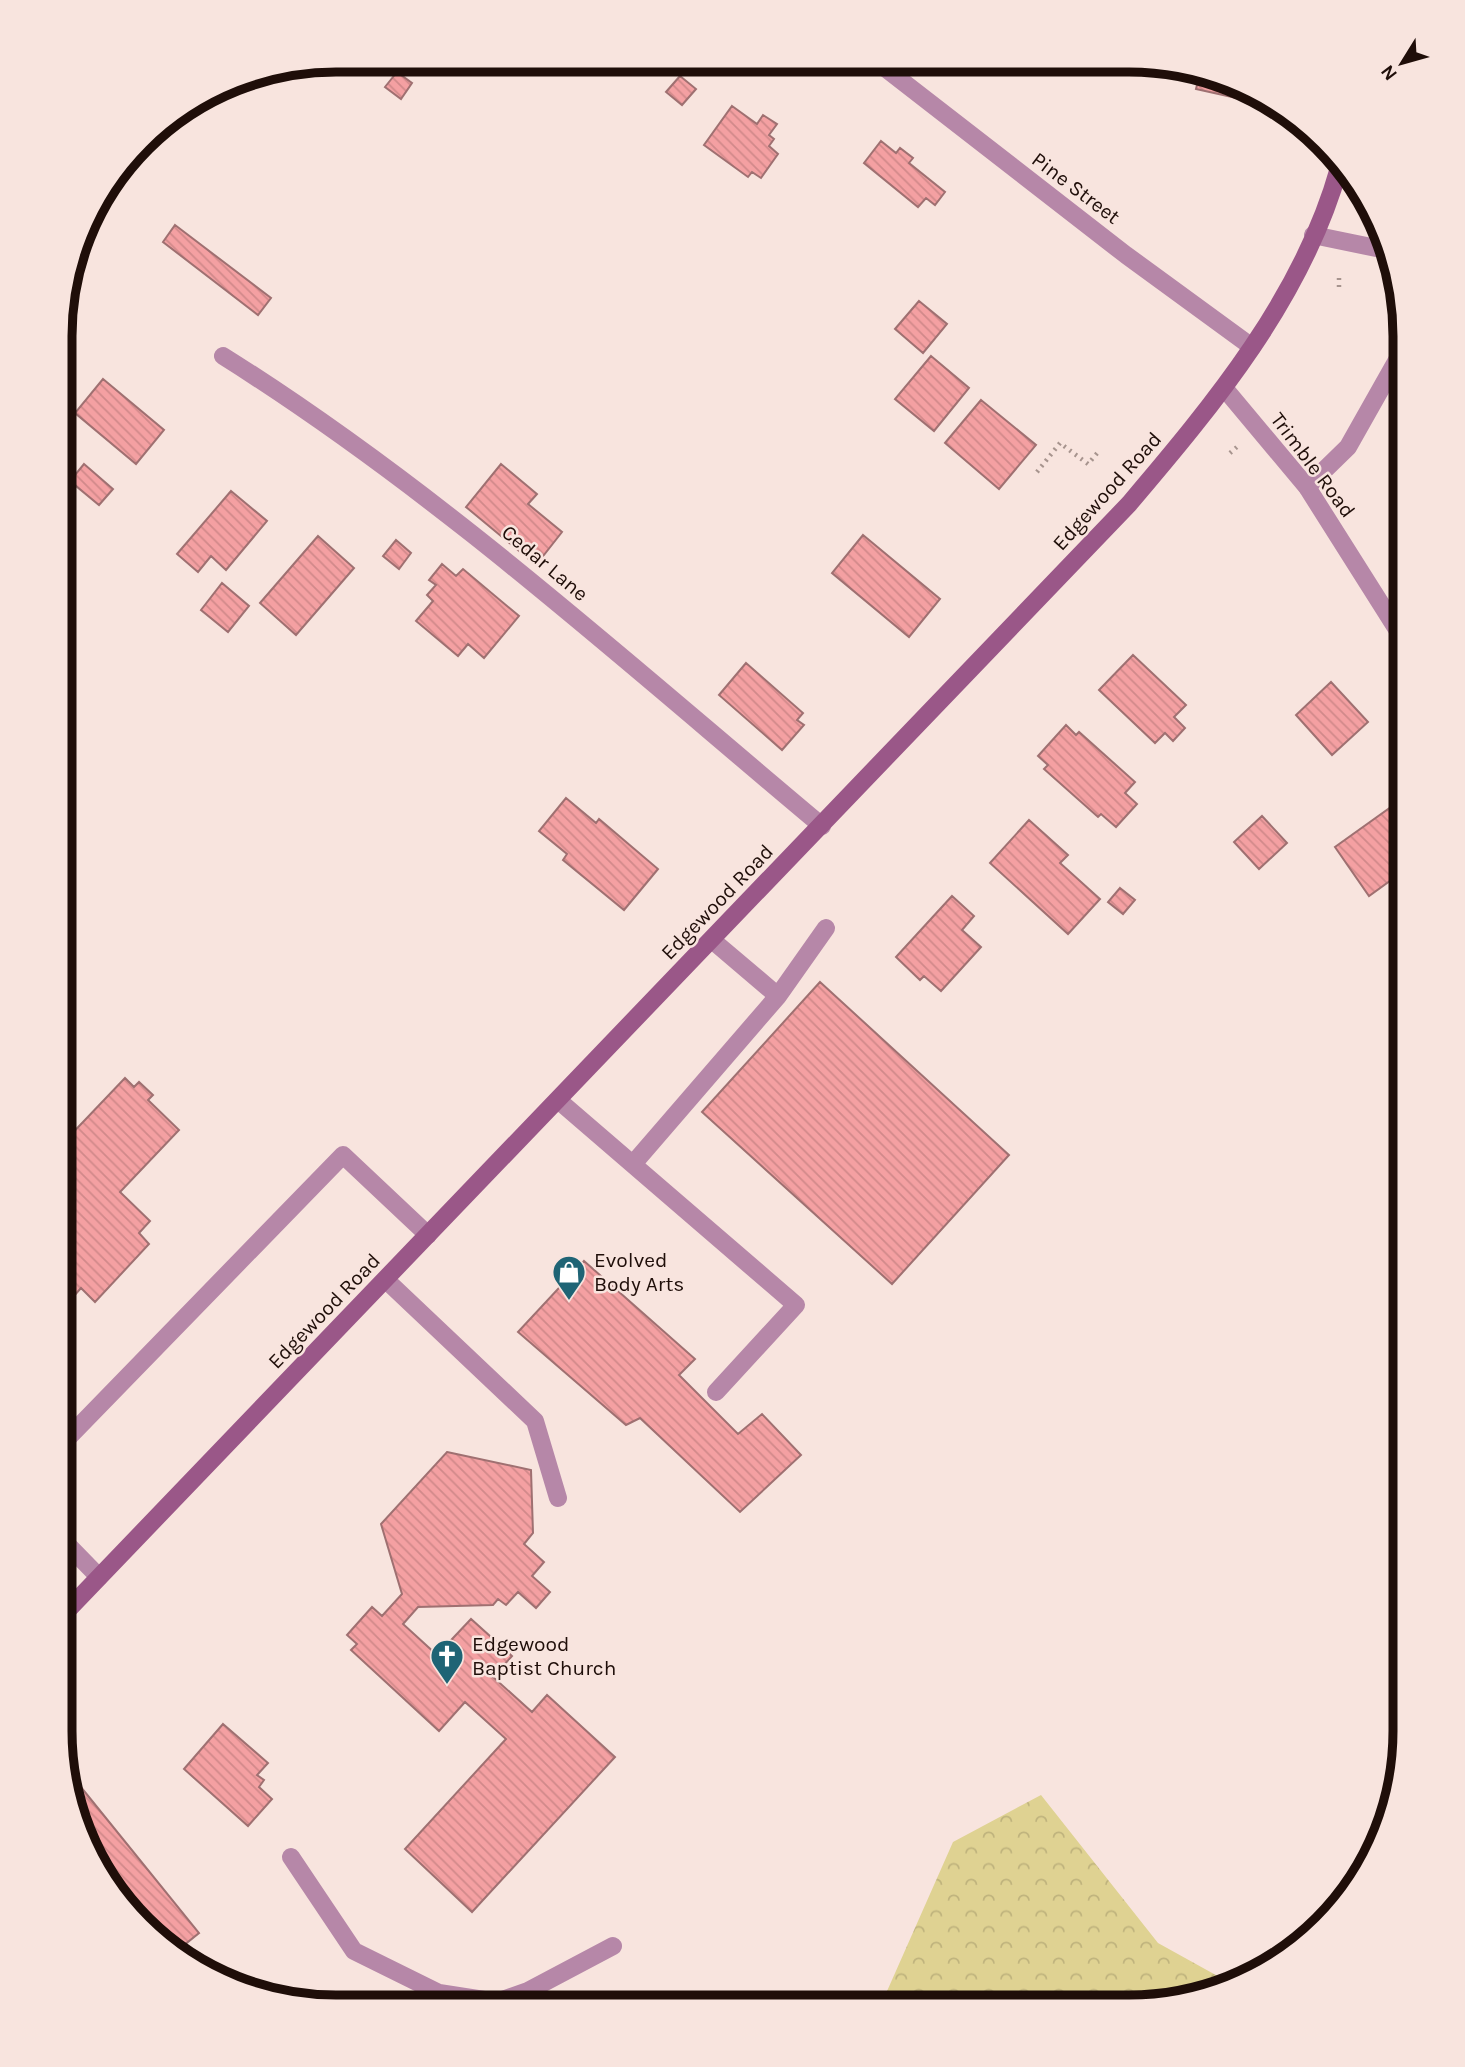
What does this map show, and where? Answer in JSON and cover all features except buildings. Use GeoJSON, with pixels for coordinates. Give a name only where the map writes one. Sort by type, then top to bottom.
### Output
{"type":"FeatureCollection","features":[{"type":"Feature","properties":{"kind":"main road","name":"Edgewood Road"},"geometry":{"type":"LineString","coordinates":[[72,1605],[1129,504],[1225,388],[1252,347],[1287,290],[1313,235],[1337,173]]}},
{"type":"Feature","properties":{"kind":"street","name":"Pine Street"},"geometry":{"type":"LineString","coordinates":[[890,72],[1126,255],[1252,347]]}},
{"type":"Feature","properties":{"kind":"street"},"geometry":{"type":"LineString","coordinates":[[1313,235],[1378,248]]}},
{"type":"Feature","properties":{"kind":"street","name":"Cedar Lane"},"geometry":{"type":"LineString","coordinates":[[223,356],[358,444],[462,524],[822,826]]}},
{"type":"Feature","properties":{"kind":"street"},"geometry":{"type":"LineString","coordinates":[[1307,487],[1348,447],[1393,367]]}},
{"type":"Feature","properties":{"kind":"street","name":"Trimble Road"},"geometry":{"type":"LineString","coordinates":[[1225,388],[1307,487],[1393,619]]}},
{"type":"Feature","properties":{"kind":"street"},"geometry":{"type":"LineString","coordinates":[[633,1164],[778,996],[826,928]]}},
{"type":"Feature","properties":{"kind":"street"},"geometry":{"type":"LineString","coordinates":[[712,940],[778,996]]}},
{"type":"Feature","properties":{"kind":"street"},"geometry":{"type":"LineString","coordinates":[[558,1100],[796,1305],[716,1392]]}},
{"type":"Feature","properties":{"kind":"street"},"geometry":{"type":"LineString","coordinates":[[72,1434],[343,1156],[428,1235]]}},
{"type":"Feature","properties":{"kind":"street"},"geometry":{"type":"LineString","coordinates":[[386,1280],[535,1421],[558,1498]]}},
{"type":"Feature","properties":{"kind":"street"},"geometry":{"type":"LineString","coordinates":[[72,1550],[99,1577]]}},
{"type":"Feature","properties":{"kind":"street"},"geometry":{"type":"LineString","coordinates":[[291,1857],[354,1951],[439,1993],[451,1995]]}},
{"type":"Feature","properties":{"kind":"street"},"geometry":{"type":"LineString","coordinates":[[518,1995],[612,1946]]}},
{"type":"Feature","properties":{"kind":"path"},"geometry":{"type":"LineString","coordinates":[[1339,278],[1339,287]]}},
{"type":"Feature","properties":{"kind":"path"},"geometry":{"type":"LineString","coordinates":[[1037,472],[1060,443],[1088,464],[1099,451]]}},
{"type":"Feature","properties":{"kind":"path"},"geometry":{"type":"LineString","coordinates":[[1230,453],[1239,446]]}},
{"type":"Feature","properties":{"kind":"green space"},"geometry":{"type":"Polygon","coordinates":[[[1041,1795],[1158,1943],[1222,1978],[1181,1990],[1146,1995],[885,1995],[953,1842],[1041,1795]]]}},
{"type":"Feature","properties":{"kind":"place","name":"Evolved Body Arts"},"geometry":{"type":"Point","coordinates":[569,1302]}},
{"type":"Feature","properties":{"kind":"place","name":"Edgewood Baptist Church"},"geometry":{"type":"Point","coordinates":[447,1686]}}]}
